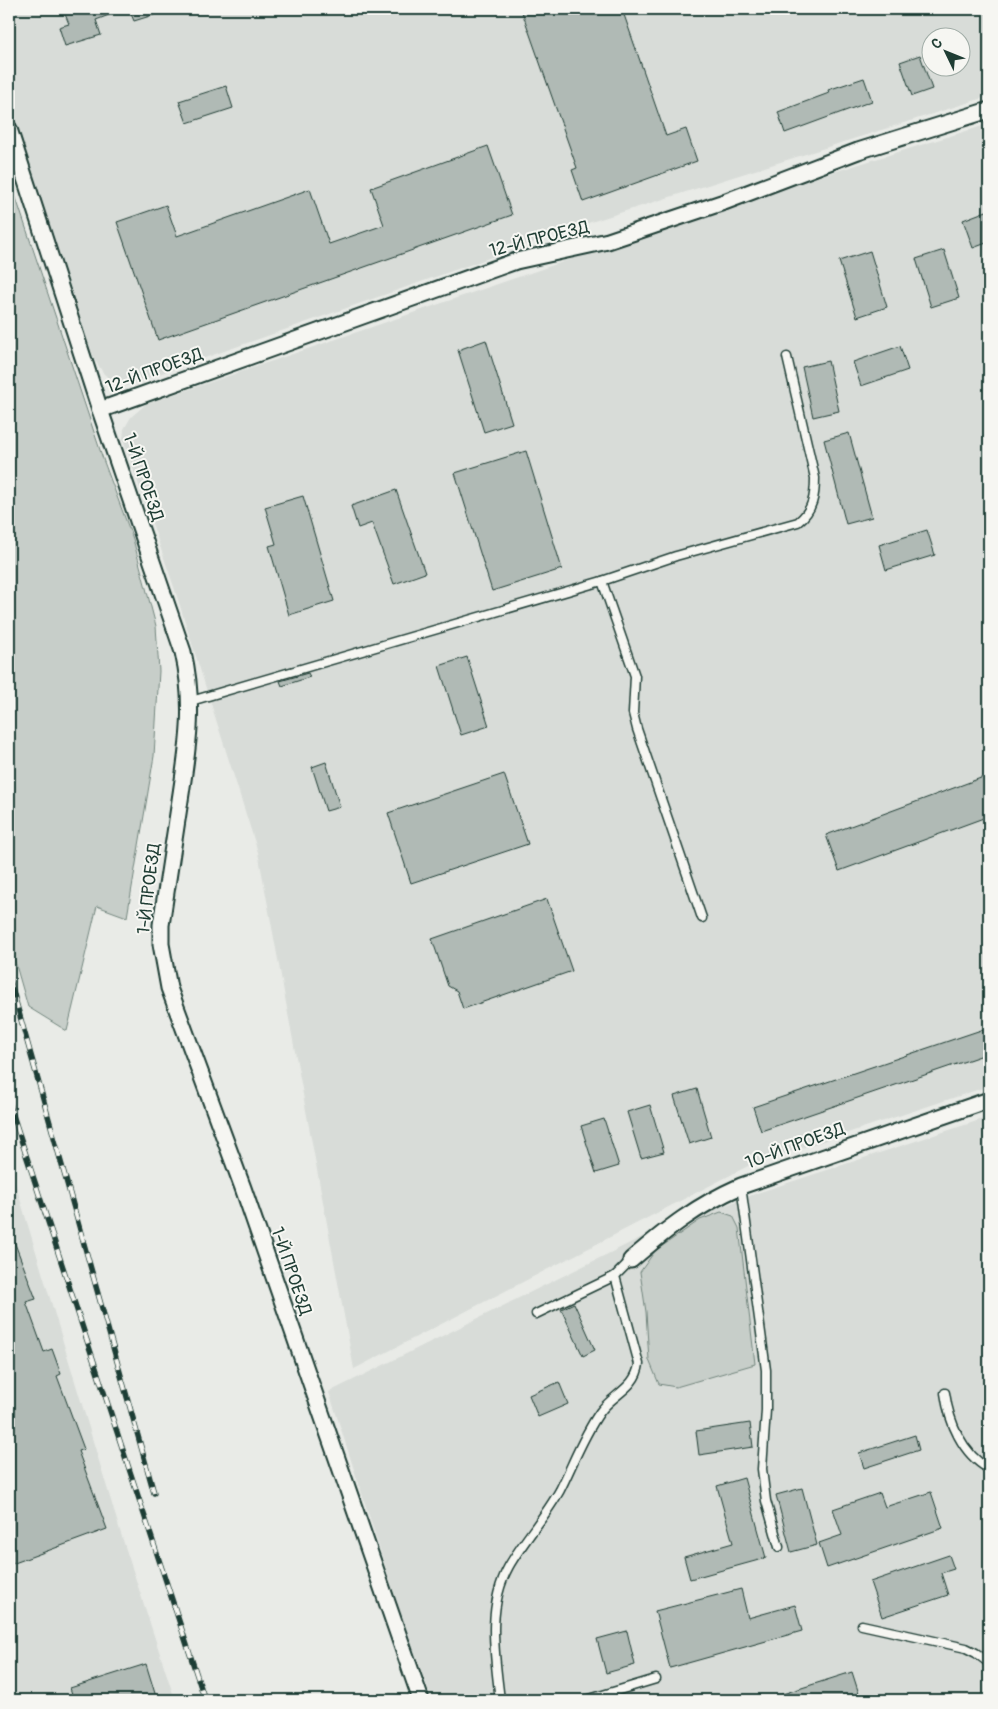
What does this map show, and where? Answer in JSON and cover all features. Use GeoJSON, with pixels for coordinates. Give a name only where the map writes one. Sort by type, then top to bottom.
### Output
{"type":"FeatureCollection","features":[{"type":"Feature","properties":{"kind":"street","name":"12-Й ПРОЕЗД"},"geometry":{"type":"LineString","coordinates":[[100,410],[516,261],[608,241],[724,202],[858,152],[989,110]]}},
{"type":"Feature","properties":{"kind":"street","name":"1-Й ПРОЕЗД"},"geometry":{"type":"LineString","coordinates":[[9,129],[100,410],[183,652],[191,701],[186,756],[162,925],[161,944],[169,988],[246,1198],[421,1700]]}},
{"type":"Feature","properties":{"kind":"street","name":"10-Й ПРОЕЗД"},"geometry":{"type":"LineString","coordinates":[[631,1260],[675,1222],[709,1200],[741,1186],[989,1100]]}},
{"type":"Feature","properties":{"kind":"lane"},"geometry":{"type":"LineString","coordinates":[[191,701],[602,581],[676,556],[798,522],[807,515],[815,491],[815,478],[787,357]]}},
{"type":"Feature","properties":{"kind":"lane"},"geometry":{"type":"LineString","coordinates":[[602,581],[635,676],[633,713],[637,729],[702,918]]}},
{"type":"Feature","properties":{"kind":"lane"},"geometry":{"type":"LineString","coordinates":[[741,1186],[766,1370],[766,1410],[762,1468],[766,1501],[779,1547]]}},
{"type":"Feature","properties":{"kind":"lane"},"geometry":{"type":"LineString","coordinates":[[536,1314],[615,1276],[631,1260]]}},
{"type":"Feature","properties":{"kind":"lane"},"geometry":{"type":"LineString","coordinates":[[500,1700],[495,1653],[495,1612],[498,1589],[509,1566],[559,1491],[601,1410],[614,1396],[632,1384],[638,1374],[639,1364],[615,1276]]}},
{"type":"Feature","properties":{"kind":"lane"},"geometry":{"type":"LineString","coordinates":[[945,1393],[953,1426],[961,1442],[975,1458],[989,1469]]}},
{"type":"Feature","properties":{"kind":"lane"},"geometry":{"type":"LineString","coordinates":[[862,1626],[966,1648],[989,1663]]}},
{"type":"Feature","properties":{"kind":"lane"},"geometry":{"type":"LineString","coordinates":[[586,1700],[656,1679]]}},
{"type":"Feature","properties":{"kind":"shaded area"},"geometry":{"type":"Polygon","coordinates":[[[9,9],[989,9],[989,96],[591,222],[125,386],[114,382],[104,374],[94,359],[9,101],[9,9]]]}},
{"type":"Feature","properties":{"kind":"shaded area"},"geometry":{"type":"Polygon","coordinates":[[[989,124],[989,1086],[748,1166],[354,1369],[258,852],[174,587],[123,439],[124,429],[131,417],[146,404],[753,197],[989,124]]]}},
{"type":"Feature","properties":{"kind":"shaded area"},"geometry":{"type":"Polygon","coordinates":[[[9,177],[104,462],[133,539],[156,626],[159,671],[154,756],[127,917],[97,906],[67,1031],[28,1007],[9,941],[9,177]]]}},
{"type":"Feature","properties":{"kind":"shaded area"},"geometry":{"type":"Polygon","coordinates":[[[989,1117],[989,1700],[432,1700],[401,1615],[329,1392],[642,1237],[760,1192],[989,1117]]]}},
{"type":"Feature","properties":{"kind":"shaded area"},"geometry":{"type":"Polygon","coordinates":[[[11,1169],[121,1534],[175,1700],[9,1700],[9,1170],[11,1169]]]}},
{"type":"Feature","properties":{"kind":"shaded area"},"geometry":{"type":"Polygon","coordinates":[[[721,1212],[733,1216],[739,1228],[755,1364],[676,1387],[659,1384],[649,1360],[646,1312],[640,1272],[655,1251],[700,1220],[721,1212]]]}},
{"type":"Feature","properties":{"kind":"building"},"geometry":{"type":"Polygon","coordinates":[[[63,9],[122,10],[96,20],[101,35],[65,46],[59,27],[69,24],[63,9]]]}},
{"type":"Feature","properties":{"kind":"building"},"geometry":{"type":"Polygon","coordinates":[[[129,9],[166,9],[166,11],[134,21],[129,9]]]}},
{"type":"Feature","properties":{"kind":"building"},"geometry":{"type":"Polygon","coordinates":[[[521,9],[622,9],[666,136],[686,129],[697,161],[583,202],[572,170],[577,168],[521,9]]]}},
{"type":"Feature","properties":{"kind":"building"},"geometry":{"type":"Polygon","coordinates":[[[920,55],[920,78],[928,78],[932,89],[912,96],[900,62],[920,55]]]}},
{"type":"Feature","properties":{"kind":"building"},"geometry":{"type":"Polygon","coordinates":[[[864,78],[872,101],[785,133],[778,112],[829,93],[828,90],[864,78]]]}},
{"type":"Feature","properties":{"kind":"building"},"geometry":{"type":"Polygon","coordinates":[[[226,86],[233,108],[187,123],[179,101],[226,86]]]}},
{"type":"Feature","properties":{"kind":"building"},"geometry":{"type":"Polygon","coordinates":[[[488,146],[512,215],[158,340],[117,222],[166,205],[177,236],[310,189],[329,244],[384,225],[371,188],[488,146]]]}},
{"type":"Feature","properties":{"kind":"building"},"geometry":{"type":"Polygon","coordinates":[[[989,210],[989,242],[973,248],[963,220],[989,210]]]}},
{"type":"Feature","properties":{"kind":"building"},"geometry":{"type":"Polygon","coordinates":[[[944,250],[959,298],[931,307],[916,259],[944,250]]]}},
{"type":"Feature","properties":{"kind":"building"},"geometry":{"type":"Polygon","coordinates":[[[870,251],[887,307],[857,317],[839,261],[870,251]]]}},
{"type":"Feature","properties":{"kind":"building"},"geometry":{"type":"Polygon","coordinates":[[[486,340],[512,423],[484,432],[458,350],[486,340]]]}},
{"type":"Feature","properties":{"kind":"building"},"geometry":{"type":"Polygon","coordinates":[[[900,346],[908,370],[861,386],[853,362],[900,346]]]}},
{"type":"Feature","properties":{"kind":"building"},"geometry":{"type":"Polygon","coordinates":[[[828,361],[839,411],[813,417],[802,367],[828,361]]]}},
{"type":"Feature","properties":{"kind":"building"},"geometry":{"type":"Polygon","coordinates":[[[849,433],[872,517],[846,524],[824,440],[849,433]]]}},
{"type":"Feature","properties":{"kind":"building"},"geometry":{"type":"Polygon","coordinates":[[[526,451],[562,569],[492,591],[455,473],[526,451]]]}},
{"type":"Feature","properties":{"kind":"building"},"geometry":{"type":"Polygon","coordinates":[[[396,490],[425,573],[394,584],[372,523],[358,528],[351,506],[396,490]]]}},
{"type":"Feature","properties":{"kind":"building"},"geometry":{"type":"Polygon","coordinates":[[[303,496],[334,601],[289,615],[269,546],[276,544],[265,507],[303,496]]]}},
{"type":"Feature","properties":{"kind":"building"},"geometry":{"type":"Polygon","coordinates":[[[927,530],[935,555],[886,570],[879,545],[927,530]]]}},
{"type":"Feature","properties":{"kind":"building"},"geometry":{"type":"Polygon","coordinates":[[[467,657],[489,726],[461,735],[439,666],[467,657]]]}},
{"type":"Feature","properties":{"kind":"building"},"geometry":{"type":"Polygon","coordinates":[[[308,673],[310,677],[282,686],[280,681],[308,673]]]}},
{"type":"Feature","properties":{"kind":"building"},"geometry":{"type":"Polygon","coordinates":[[[326,762],[340,807],[326,811],[312,767],[326,762]]]}},
{"type":"Feature","properties":{"kind":"building"},"geometry":{"type":"Polygon","coordinates":[[[504,774],[528,844],[411,883],[388,813],[504,774]]]}},
{"type":"Feature","properties":{"kind":"building"},"geometry":{"type":"Polygon","coordinates":[[[989,775],[989,816],[839,871],[826,835],[989,775]]]}},
{"type":"Feature","properties":{"kind":"building"},"geometry":{"type":"Polygon","coordinates":[[[547,899],[572,971],[463,1009],[457,991],[448,986],[432,939],[547,899]]]}},
{"type":"Feature","properties":{"kind":"building"},"geometry":{"type":"Polygon","coordinates":[[[987,1028],[989,1053],[761,1131],[753,1107],[987,1028]]]}},
{"type":"Feature","properties":{"kind":"building"},"geometry":{"type":"Polygon","coordinates":[[[697,1089],[711,1137],[689,1144],[674,1096],[697,1089]]]}},
{"type":"Feature","properties":{"kind":"building"},"geometry":{"type":"Polygon","coordinates":[[[650,1105],[664,1152],[641,1158],[627,1112],[650,1105]]]}},
{"type":"Feature","properties":{"kind":"building"},"geometry":{"type":"Polygon","coordinates":[[[604,1119],[619,1166],[596,1173],[581,1126],[604,1119]]]}},
{"type":"Feature","properties":{"kind":"building"},"geometry":{"type":"Polygon","coordinates":[[[9,1228],[36,1299],[26,1302],[44,1352],[52,1349],[61,1374],[57,1376],[84,1449],[78,1451],[107,1529],[9,1565],[9,1228]]]}},
{"type":"Feature","properties":{"kind":"building"},"geometry":{"type":"Polygon","coordinates":[[[574,1303],[595,1350],[583,1356],[561,1309],[574,1303]]]}},
{"type":"Feature","properties":{"kind":"building"},"geometry":{"type":"Polygon","coordinates":[[[559,1382],[568,1404],[538,1417],[529,1395],[559,1382]]]}},
{"type":"Feature","properties":{"kind":"building"},"geometry":{"type":"Polygon","coordinates":[[[750,1423],[753,1447],[699,1455],[696,1431],[750,1423]]]}},
{"type":"Feature","properties":{"kind":"building"},"geometry":{"type":"Polygon","coordinates":[[[915,1435],[919,1450],[864,1468],[859,1453],[915,1435]]]}},
{"type":"Feature","properties":{"kind":"building"},"geometry":{"type":"Polygon","coordinates":[[[744,1478],[766,1558],[690,1579],[684,1557],[733,1543],[717,1486],[744,1478]]]}},
{"type":"Feature","properties":{"kind":"building"},"geometry":{"type":"Polygon","coordinates":[[[802,1488],[817,1545],[791,1552],[776,1495],[802,1488]]]}},
{"type":"Feature","properties":{"kind":"building"},"geometry":{"type":"Polygon","coordinates":[[[931,1492],[943,1528],[827,1568],[819,1543],[842,1535],[833,1509],[880,1493],[885,1507],[931,1492]]]}},
{"type":"Feature","properties":{"kind":"building"},"geometry":{"type":"Polygon","coordinates":[[[949,1555],[954,1569],[941,1573],[948,1595],[882,1617],[870,1582],[949,1555]]]}},
{"type":"Feature","properties":{"kind":"building"},"geometry":{"type":"Polygon","coordinates":[[[741,1589],[748,1618],[795,1605],[802,1631],[670,1668],[655,1611],[741,1589]]]}},
{"type":"Feature","properties":{"kind":"building"},"geometry":{"type":"Polygon","coordinates":[[[627,1631],[635,1665],[606,1673],[597,1639],[627,1631]]]}},
{"type":"Feature","properties":{"kind":"building"},"geometry":{"type":"Polygon","coordinates":[[[146,1664],[157,1700],[74,1700],[70,1688],[146,1664]]]}},
{"type":"Feature","properties":{"kind":"building"},"geometry":{"type":"Polygon","coordinates":[[[852,1672],[861,1700],[770,1700],[770,1698],[852,1672]]]}},
{"type":"Feature","properties":{"kind":"railway"},"geometry":{"type":"LineString","coordinates":[[9,977],[154,1493]]}},
{"type":"Feature","properties":{"kind":"railway"},"geometry":{"type":"LineString","coordinates":[[9,1103],[205,1700]]}}]}
